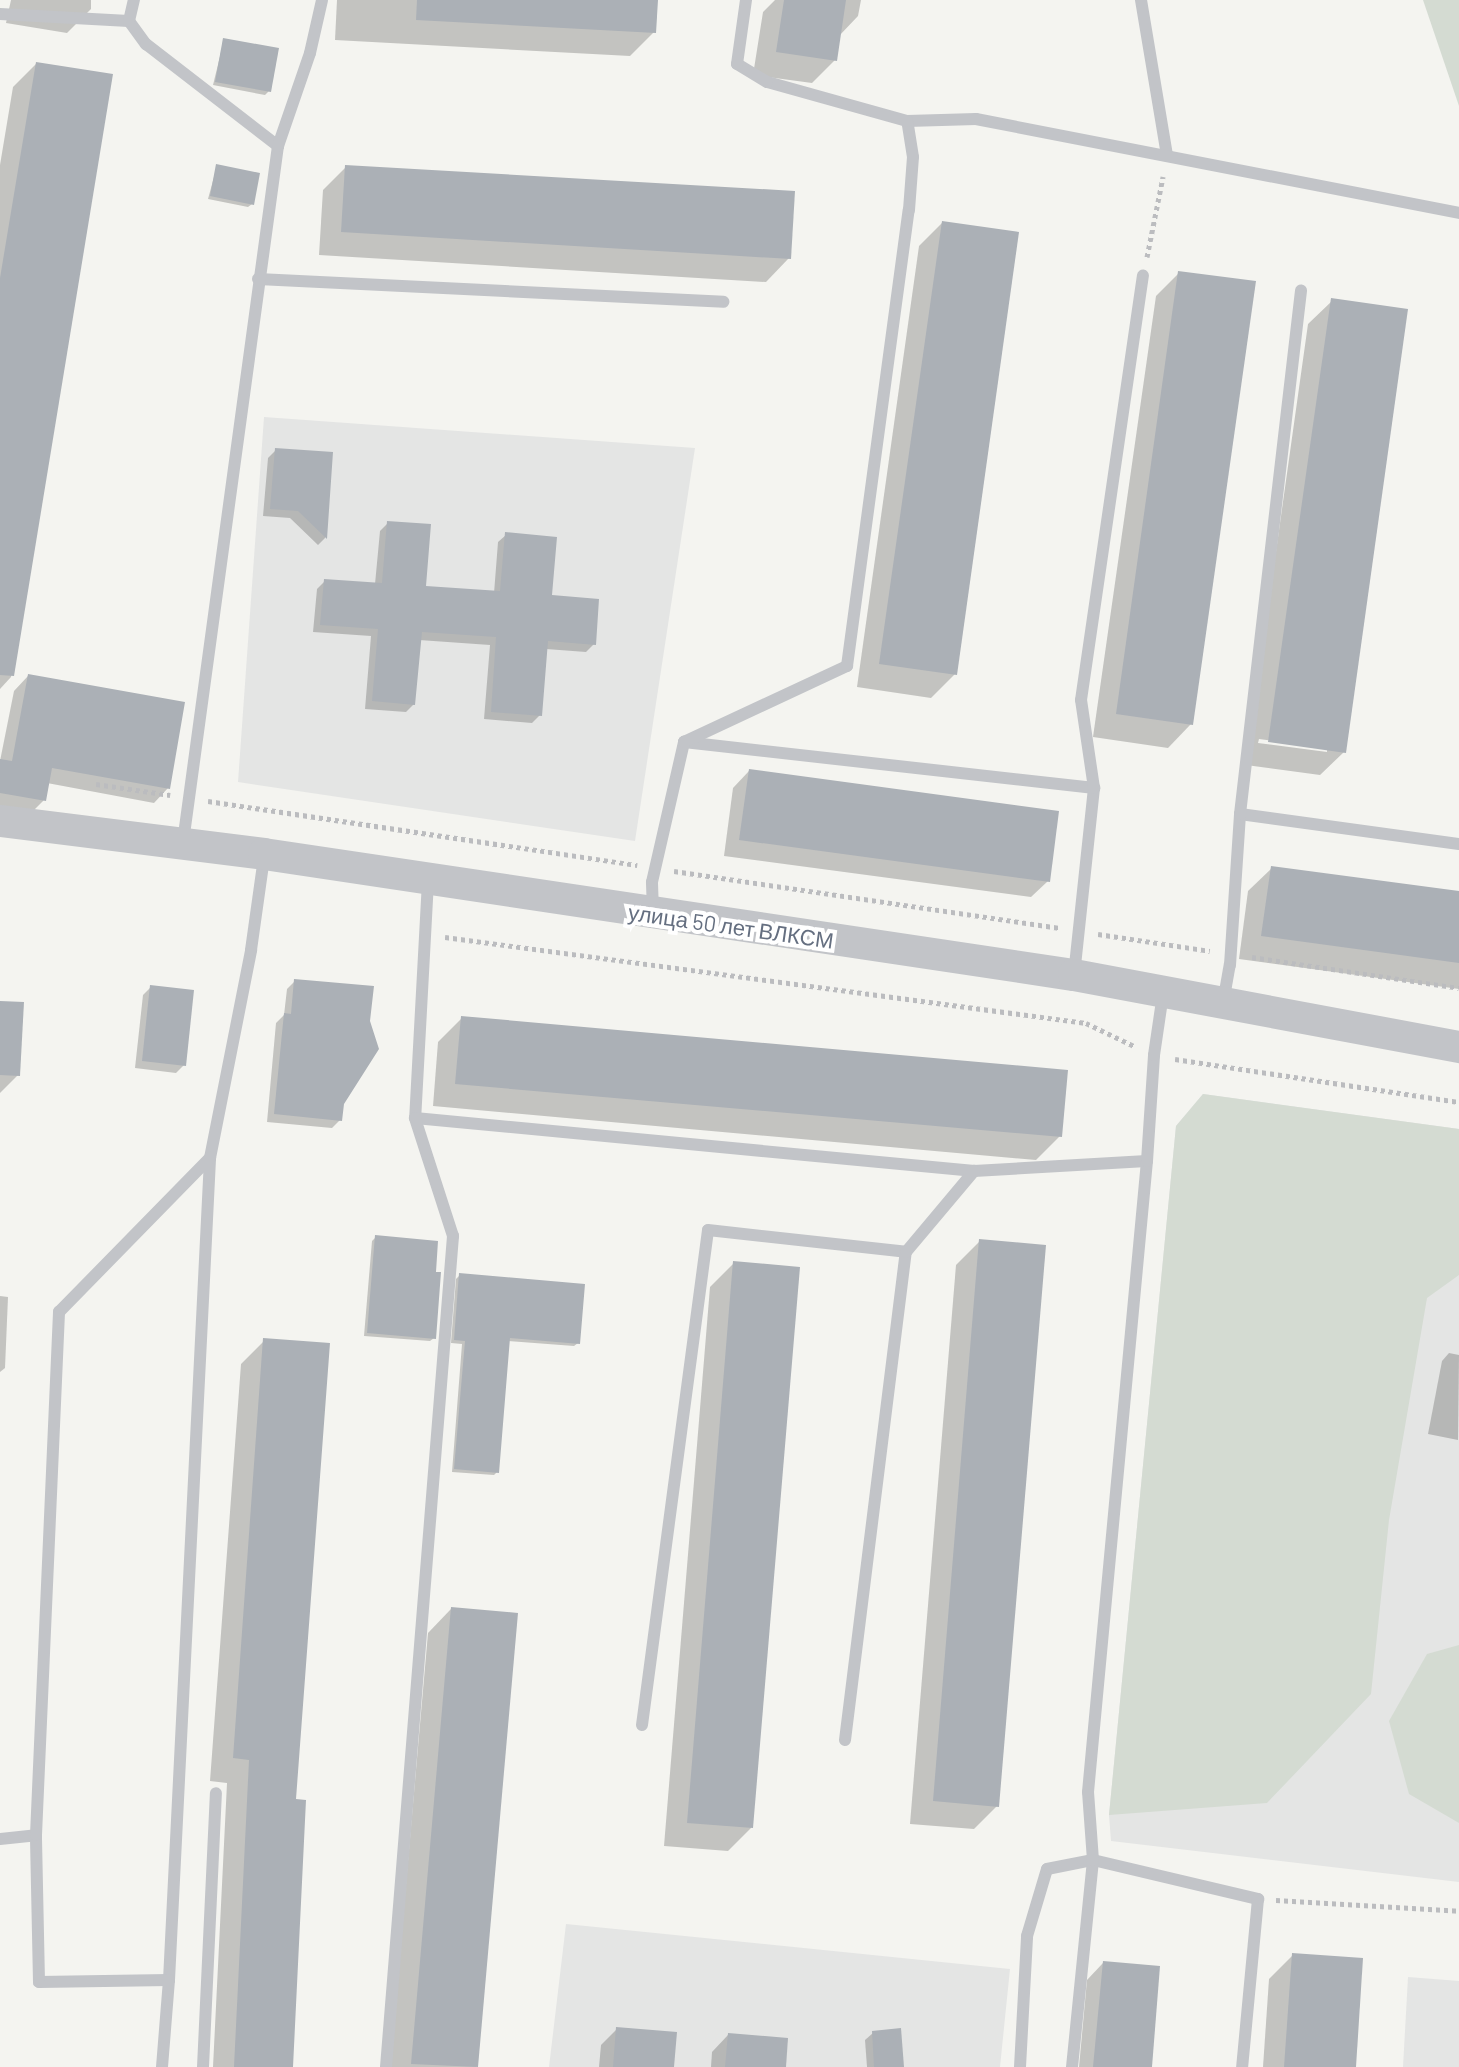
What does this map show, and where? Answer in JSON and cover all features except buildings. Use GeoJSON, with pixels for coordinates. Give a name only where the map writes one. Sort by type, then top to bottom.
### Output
{"type":"FeatureCollection","features":[{"type":"Feature","properties":{"kind":"street","name":"улица 50 лет ВЛКСМ"},"geometry":{"type":"LineString","coordinates":[[0,821],[264,854],[654,915],[1074,975],[1459,1047]]}},
{"type":"Feature","properties":{"kind":"lane"},"geometry":{"type":"LineString","coordinates":[[134,0],[129,21],[146,44],[278,146]]}},
{"type":"Feature","properties":{"kind":"lane"},"geometry":{"type":"LineString","coordinates":[[183,845],[278,146],[310,53],[322,0]]}},
{"type":"Feature","properties":{"kind":"lane"},"geometry":{"type":"LineString","coordinates":[[746,0],[737,64],[767,82],[907,121],[976,119],[1459,213]]}},
{"type":"Feature","properties":{"kind":"lane"},"geometry":{"type":"LineString","coordinates":[[1141,0],[1167,156]]}},
{"type":"Feature","properties":{"kind":"lane"},"geometry":{"type":"LineString","coordinates":[[0,14],[7,17],[129,21]]}},
{"type":"Feature","properties":{"kind":"lane"},"geometry":{"type":"LineString","coordinates":[[684,742],[847,666],[909,210],[913,157],[907,121]]}},
{"type":"Feature","properties":{"kind":"lane"},"geometry":{"type":"LineString","coordinates":[[1074,975],[1094,788],[1081,700],[1143,276]]}},
{"type":"Feature","properties":{"kind":"lane"},"geometry":{"type":"LineString","coordinates":[[258,279],[723,302]]}},
{"type":"Feature","properties":{"kind":"lane"},"geometry":{"type":"LineString","coordinates":[[1223,1004],[1231,954],[1240,814],[1301,291]]}},
{"type":"Feature","properties":{"kind":"lane"},"geometry":{"type":"LineString","coordinates":[[684,742],[1094,788]]}},
{"type":"Feature","properties":{"kind":"lane"},"geometry":{"type":"LineString","coordinates":[[654,915],[652,882],[684,742]]}},
{"type":"Feature","properties":{"kind":"lane"},"geometry":{"type":"LineString","coordinates":[[1240,814],[1459,844]]}},
{"type":"Feature","properties":{"kind":"lane"},"geometry":{"type":"LineString","coordinates":[[162,2067],[169,1980],[210,1158],[251,950],[264,854]]}},
{"type":"Feature","properties":{"kind":"lane"},"geometry":{"type":"LineString","coordinates":[[386,2067],[453,1236],[415,1118],[429,878]]}},
{"type":"Feature","properties":{"kind":"lane"},"geometry":{"type":"LineString","coordinates":[[1072,2067],[1093,1860],[1088,1792],[1147,1161],[1154,1055],[1163,994]]}},
{"type":"Feature","properties":{"kind":"lane"},"geometry":{"type":"LineString","coordinates":[[415,1118],[974,1171],[1147,1161]]}},
{"type":"Feature","properties":{"kind":"lane"},"geometry":{"type":"LineString","coordinates":[[169,1980],[39,1982],[36,1835],[59,1312],[210,1158]]}},
{"type":"Feature","properties":{"kind":"lane"},"geometry":{"type":"LineString","coordinates":[[845,1740],[906,1252],[974,1171]]}},
{"type":"Feature","properties":{"kind":"lane"},"geometry":{"type":"LineString","coordinates":[[642,1725],[708,1230],[906,1252]]}},
{"type":"Feature","properties":{"kind":"lane"},"geometry":{"type":"LineString","coordinates":[[203,2067],[216,1793]]}},
{"type":"Feature","properties":{"kind":"lane"},"geometry":{"type":"LineString","coordinates":[[0,1839],[36,1835]]}},
{"type":"Feature","properties":{"kind":"lane"},"geometry":{"type":"LineString","coordinates":[[1020,2067],[1027,1936],[1047,1869],[1093,1860],[1258,1899],[1242,2067]]}},
{"type":"Feature","properties":{"kind":"path"},"geometry":{"type":"LineString","coordinates":[[1143,276],[1167,156]]}},
{"type":"Feature","properties":{"kind":"path"},"geometry":{"type":"LineString","coordinates":[[96,784],[1459,988]]}},
{"type":"Feature","properties":{"kind":"path"},"geometry":{"type":"LineString","coordinates":[[424,934],[1086,1023],[1154,1055],[1459,1102]]}},
{"type":"Feature","properties":{"kind":"path"},"geometry":{"type":"LineString","coordinates":[[1258,1899],[1459,1911]]}},
{"type":"Feature","properties":{"kind":"shaded area"},"geometry":{"type":"Polygon","coordinates":[[[1423,0],[1459,0],[1459,106],[1423,0]]]}},
{"type":"Feature","properties":{"kind":"shaded area"},"geometry":{"type":"Polygon","coordinates":[[[264,417],[695,448],[635,841],[238,782],[264,417]]]}},
{"type":"Feature","properties":{"kind":"shaded area"},"geometry":{"type":"Polygon","coordinates":[[[1203,1094],[1459,1129],[1459,1882],[1111,1841],[1109,1815],[1176,1126],[1203,1094]]]}},
{"type":"Feature","properties":{"kind":"shaded area"},"geometry":{"type":"Polygon","coordinates":[[[1203,1094],[1459,1129],[1459,1275],[1427,1298],[1389,1520],[1371,1694],[1267,1803],[1109,1815],[1176,1126],[1203,1094]]]}},
{"type":"Feature","properties":{"kind":"shaded area"},"geometry":{"type":"Polygon","coordinates":[[[1459,1645],[1459,1823],[1409,1794],[1389,1721],[1427,1654],[1459,1645]]]}},
{"type":"Feature","properties":{"kind":"shaded area"},"geometry":{"type":"Polygon","coordinates":[[[566,1924],[1010,1969],[1000,2067],[549,2067],[566,1924]]]}},
{"type":"Feature","properties":{"kind":"shaded area"},"geometry":{"type":"Polygon","coordinates":[[[1408,1977],[1459,1981],[1459,2067],[1403,2067],[1408,1977]]]}}]}
